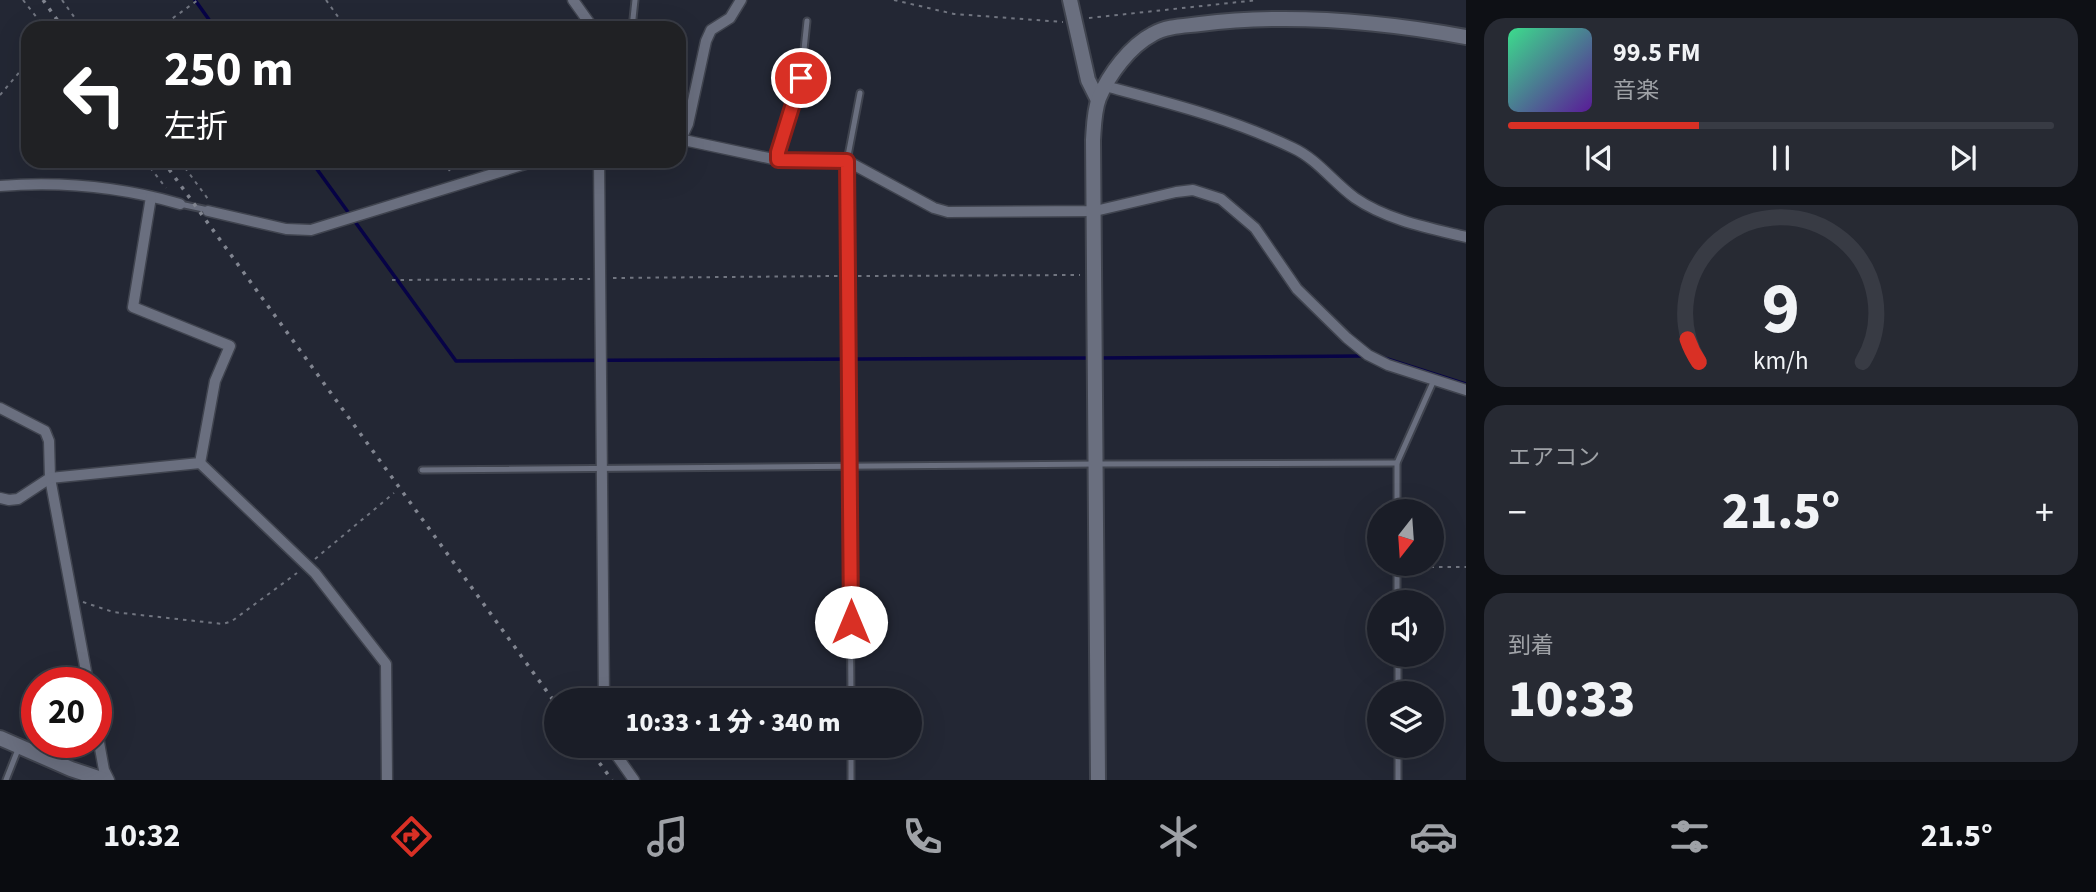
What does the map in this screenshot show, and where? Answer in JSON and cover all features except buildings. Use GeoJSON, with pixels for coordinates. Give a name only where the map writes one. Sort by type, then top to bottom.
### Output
{"type":"FeatureCollection","features":[{"type":"Feature","properties":{"kind":"street"},"geometry":{"type":"LineString","coordinates":[[573,0],[588,21]]}},
{"type":"Feature","properties":{"kind":"street"},"geometry":{"type":"LineString","coordinates":[[686,128],[706,41],[711,30],[730,18],[741,0]]}},
{"type":"Feature","properties":{"kind":"street"},"geometry":{"type":"LineString","coordinates":[[1070,0],[1088,80],[1098,100]]}},
{"type":"Feature","properties":{"kind":"street"},"geometry":{"type":"LineString","coordinates":[[1098,780],[1093,140],[1098,100],[1124,59],[1140,42],[1156,32],[1172,28],[1275,18],[1387,25],[1466,37]]}},
{"type":"Feature","properties":{"kind":"street"},"geometry":{"type":"LineString","coordinates":[[1105,86],[1226,120],[1296,149],[1354,198],[1379,211],[1466,237]]}},
{"type":"Feature","properties":{"kind":"street"},"geometry":{"type":"LineString","coordinates":[[686,139],[778,160],[847,161],[934,208],[948,212],[1094,211],[1193,190],[1221,199],[1255,228],[1297,289],[1368,355],[1388,365],[1466,390]]}},
{"type":"Feature","properties":{"kind":"street"},"geometry":{"type":"LineString","coordinates":[[212,211],[286,229],[311,230],[513,168]]}},
{"type":"Feature","properties":{"kind":"street"},"geometry":{"type":"LineString","coordinates":[[600,168],[604,688]]}},
{"type":"Feature","properties":{"kind":"street"},"geometry":{"type":"LineString","coordinates":[[0,186],[77,184],[112,188],[176,203]]}},
{"type":"Feature","properties":{"kind":"street"},"geometry":{"type":"LineString","coordinates":[[151,197],[133,307],[230,346],[215,381],[200,463]]}},
{"type":"Feature","properties":{"kind":"street"},"geometry":{"type":"LineString","coordinates":[[0,408],[45,431],[49,441],[50,478],[85,667]]}},
{"type":"Feature","properties":{"kind":"street"},"geometry":{"type":"LineString","coordinates":[[0,498],[18,499],[50,478],[200,463],[307,565],[386,664],[387,780]]}},
{"type":"Feature","properties":{"kind":"street"},"geometry":{"type":"LineString","coordinates":[[0,738],[106,780]]}},
{"type":"Feature","properties":{"kind":"street"},"geometry":{"type":"LineString","coordinates":[[102,758],[106,780]]}},
{"type":"Feature","properties":{"kind":"street"},"geometry":{"type":"LineString","coordinates":[[618,758],[634,780]]}},
{"type":"Feature","properties":{"kind":"lane"},"geometry":{"type":"LineString","coordinates":[[633,21],[635,0]]}},
{"type":"Feature","properties":{"kind":"lane"},"geometry":{"type":"LineString","coordinates":[[778,160],[778,152],[801,78],[807,21]]}},
{"type":"Feature","properties":{"kind":"lane"},"geometry":{"type":"LineString","coordinates":[[851,688],[847,161],[860,93]]}},
{"type":"Feature","properties":{"kind":"lane"},"geometry":{"type":"LineString","coordinates":[[176,203],[212,211]]}},
{"type":"Feature","properties":{"kind":"lane"},"geometry":{"type":"LineString","coordinates":[[1397,499],[1397,463],[1434,380]]}},
{"type":"Feature","properties":{"kind":"lane"},"geometry":{"type":"LineString","coordinates":[[422,470],[1397,463]]}},
{"type":"Feature","properties":{"kind":"lane"},"geometry":{"type":"LineString","coordinates":[[6,780],[19,747]]}},
{"type":"Feature","properties":{"kind":"lane"},"geometry":{"type":"LineString","coordinates":[[851,758],[851,780]]}},
{"type":"Feature","properties":{"kind":"lane"},"geometry":{"type":"LineString","coordinates":[[1398,758],[1398,780]]}},
{"type":"Feature","properties":{"kind":"path"},"geometry":{"type":"LineString","coordinates":[[23,0],[39,21]]}},
{"type":"Feature","properties":{"kind":"path"},"geometry":{"type":"LineString","coordinates":[[62,0],[77,21]]}},
{"type":"Feature","properties":{"kind":"path"},"geometry":{"type":"LineString","coordinates":[[169,21],[198,0]]}},
{"type":"Feature","properties":{"kind":"path"},"geometry":{"type":"LineString","coordinates":[[326,0],[341,21]]}},
{"type":"Feature","properties":{"kind":"path"},"geometry":{"type":"LineString","coordinates":[[894,0],[954,14],[1056,23]]}},
{"type":"Feature","properties":{"kind":"path"},"geometry":{"type":"LineString","coordinates":[[1094,17],[1258,0]]}},
{"type":"Feature","properties":{"kind":"path"},"geometry":{"type":"LineString","coordinates":[[0,95],[21,70]]}},
{"type":"Feature","properties":{"kind":"path"},"geometry":{"type":"LineString","coordinates":[[150,168],[176,203]]}},
{"type":"Feature","properties":{"kind":"path"},"geometry":{"type":"LineString","coordinates":[[185,168],[213,205],[212,211]]}},
{"type":"Feature","properties":{"kind":"path"},"geometry":{"type":"LineString","coordinates":[[448,168],[460,185]]}},
{"type":"Feature","properties":{"kind":"path"},"geometry":{"type":"LineString","coordinates":[[391,280],[1095,274]]}},
{"type":"Feature","properties":{"kind":"path"},"geometry":{"type":"LineString","coordinates":[[72,598],[113,612],[223,624],[232,621],[307,565],[394,494]]}},
{"type":"Feature","properties":{"kind":"path"},"geometry":{"type":"LineString","coordinates":[[1444,566],[1466,566]]}},
{"type":"Feature","properties":{"kind":"waterway"},"geometry":{"type":"LineString","coordinates":[[195,0],[210,21]]}},
{"type":"Feature","properties":{"kind":"waterway"},"geometry":{"type":"LineString","coordinates":[[316,168],[456,361],[1090,358]]}},
{"type":"Feature","properties":{"kind":"waterway"},"geometry":{"type":"LineString","coordinates":[[1098,358],[1363,356]]}},
{"type":"Feature","properties":{"kind":"waterway"},"geometry":{"type":"LineString","coordinates":[[1378,356],[1466,384]]}},
{"type":"Feature","properties":{"kind":"railway"},"geometry":{"type":"LineString","coordinates":[[43,0],[58,21]]}},
{"type":"Feature","properties":{"kind":"railway"},"geometry":{"type":"LineString","coordinates":[[168,168],[544,688]]}},
{"type":"Feature","properties":{"kind":"railway"},"geometry":{"type":"LineString","coordinates":[[596,758],[612,780]]}},
{"type":"Feature","properties":{"kind":"route"},"geometry":{"type":"LineString","coordinates":[[801,78],[778,152],[778,160],[847,161],[851,622]]}}]}
